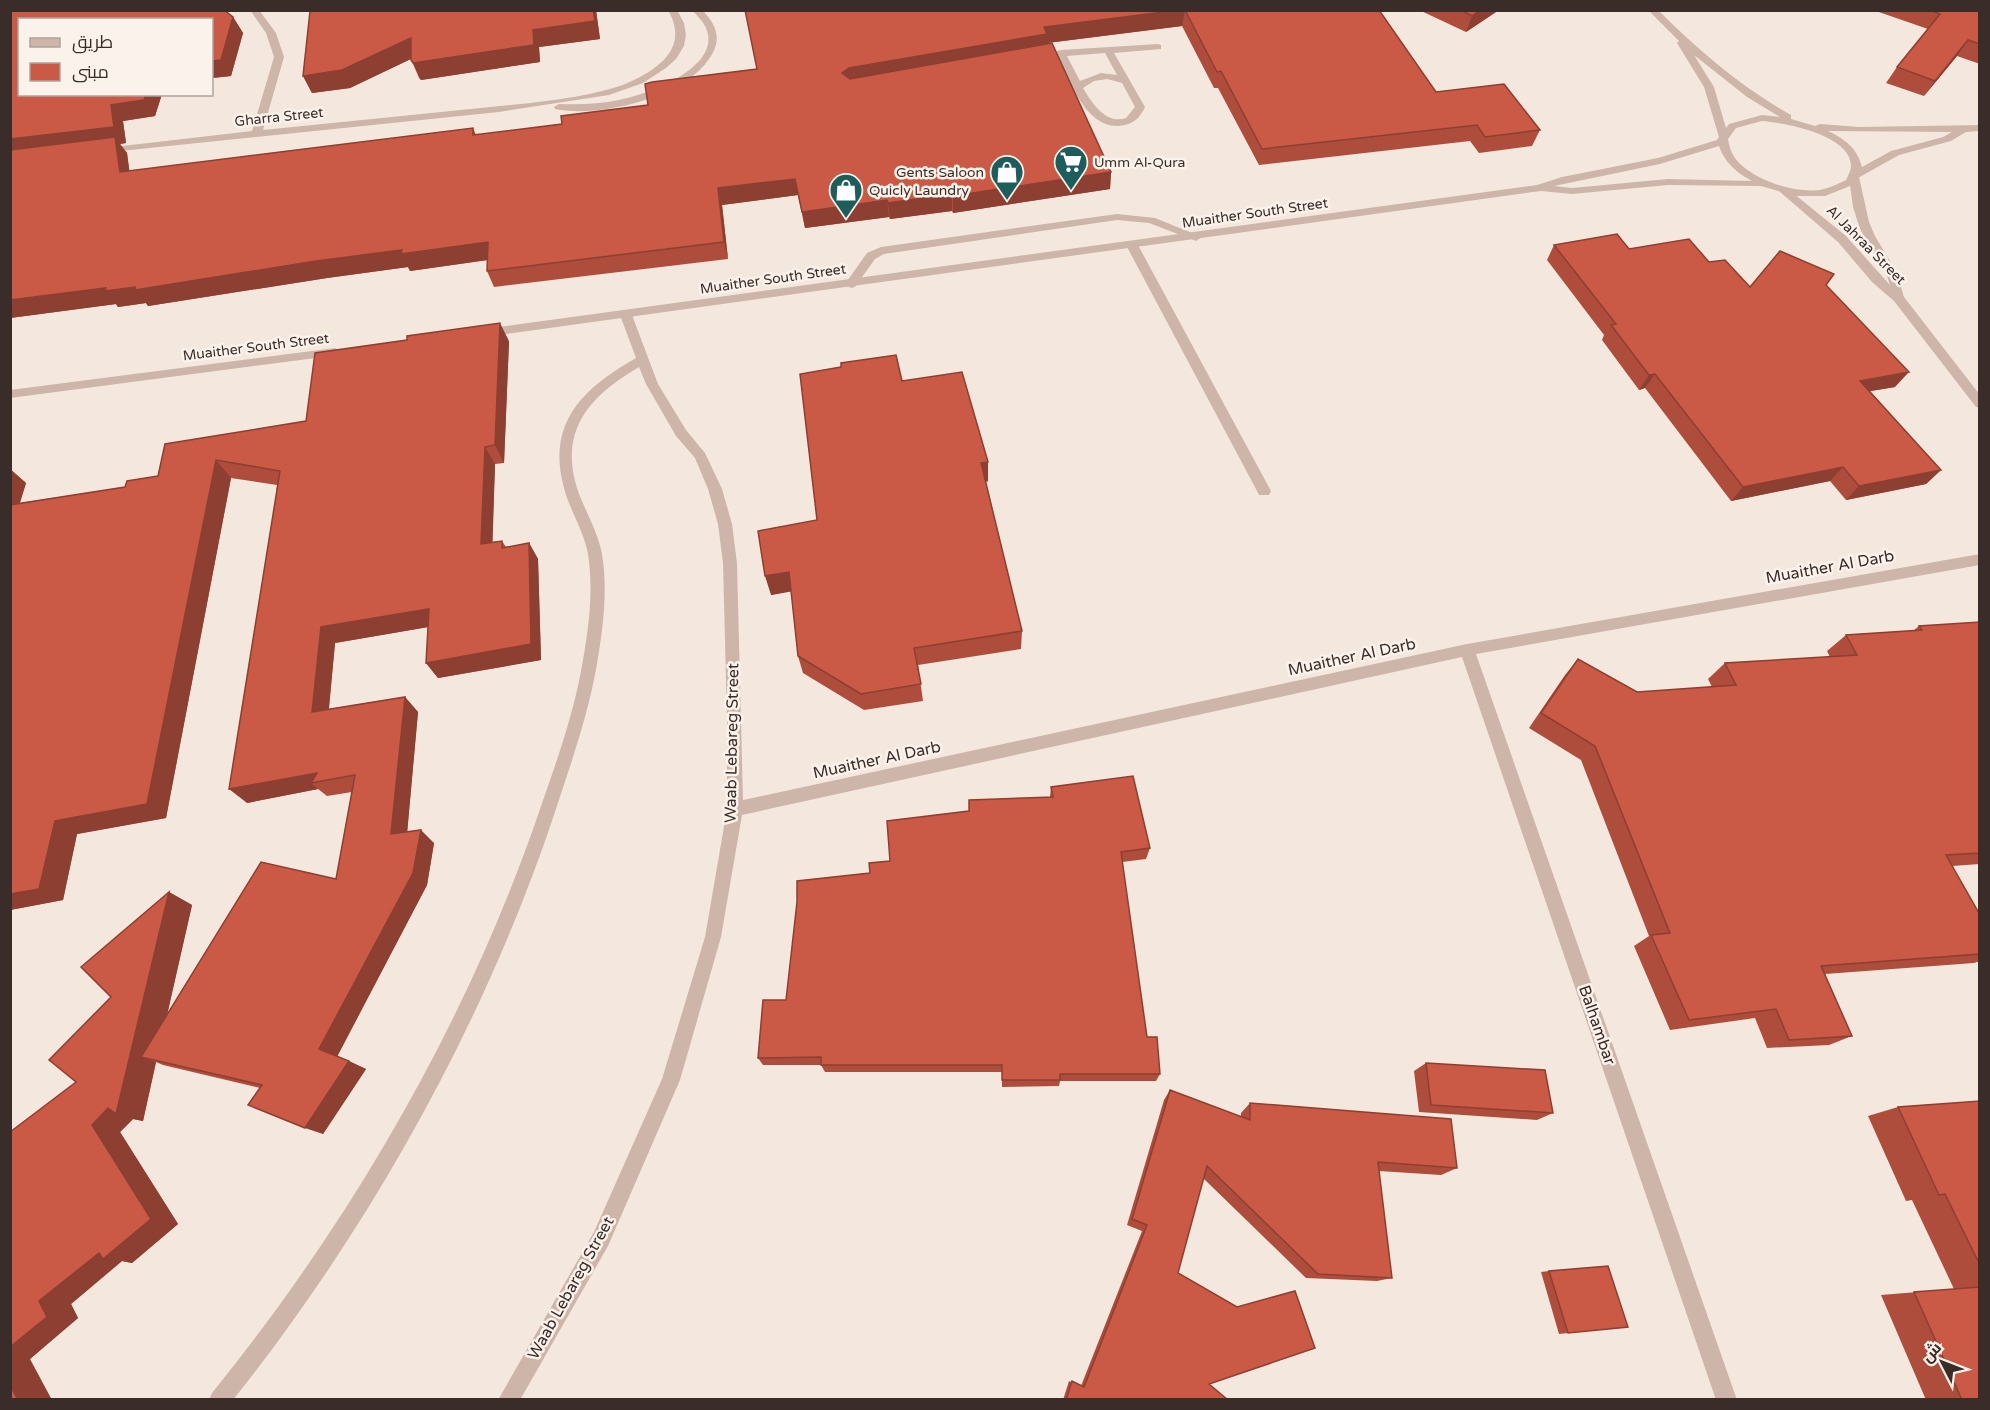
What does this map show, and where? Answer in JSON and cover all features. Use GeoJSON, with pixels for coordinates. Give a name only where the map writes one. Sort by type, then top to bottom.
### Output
{"type":"FeatureCollection","features":[{"type":"Feature","properties":{"kind":"street"},"geometry":{"type":"LineString","coordinates":[[254,10],[271,33],[279,57],[257,132]]}},
{"type":"Feature","properties":{"kind":"street","name":"Gharra Street"},"geometry":{"type":"LineString","coordinates":[[93,152],[257,132],[550,105],[628,86],[670,60],[682,39],[680,20],[672,10]]}},
{"type":"Feature","properties":{"kind":"street","name":"Gharra Street"},"geometry":{"type":"LineString","coordinates":[[550,105],[591,108],[652,93],[689,75],[708,56],[713,37],[711,27],[696,10]]}},
{"type":"Feature","properties":{"kind":"street"},"geometry":{"type":"LineString","coordinates":[[1652,10],[1680,38],[1740,88],[1803,124],[1858,130],[1962,131],[1980,128]]}},
{"type":"Feature","properties":{"kind":"street"},"geometry":{"type":"LineString","coordinates":[[1680,38],[1709,87],[1723,138],[1724,155],[1743,173],[1763,184],[1784,191],[1807,194],[1828,192],[1845,187],[1854,176],[1895,153],[1947,139],[1962,131]]}},
{"type":"Feature","properties":{"kind":"street"},"geometry":{"type":"LineString","coordinates":[[1026,59],[1062,53],[1158,47]]}},
{"type":"Feature","properties":{"kind":"street"},"geometry":{"type":"LineString","coordinates":[[1062,53],[1094,113],[1107,123],[1125,123],[1136,116],[1140,107],[1108,50]]}},
{"type":"Feature","properties":{"kind":"street"},"geometry":{"type":"LineString","coordinates":[[1079,86],[1095,76],[1110,75],[1125,81]]}},
{"type":"Feature","properties":{"kind":"street","name":"Muaither South Street"},"geometry":{"type":"LineString","coordinates":[[472,334],[626,315],[1539,188],[1562,180],[1660,161],[1723,138],[1733,125],[1751,119],[1773,118],[1803,124]]}},
{"type":"Feature","properties":{"kind":"street","name":"Al Jahraa Street"},"geometry":{"type":"LineString","coordinates":[[1803,124],[1832,137],[1850,152],[1856,168],[1854,176],[1860,214],[1894,276],[1898,287],[1898,298]]}},
{"type":"Feature","properties":{"kind":"street","name":"Muaither South Street"},"geometry":{"type":"LineString","coordinates":[[1539,188],[1572,190],[1678,182],[1763,184]]}},
{"type":"Feature","properties":{"kind":"street","name":"Al Jahraa Street"},"geometry":{"type":"LineString","coordinates":[[1784,191],[1842,239],[1876,279],[1898,298],[1980,404]]}},
{"type":"Feature","properties":{"kind":"street"},"geometry":{"type":"LineString","coordinates":[[851,284],[871,256],[881,251],[1117,216],[1151,220],[1196,237]]}},
{"type":"Feature","properties":{"kind":"street"},"geometry":{"type":"LineString","coordinates":[[1132,245],[1264,491]]}},
{"type":"Feature","properties":{"kind":"street","name":"Waab Lebareg Street"},"geometry":{"type":"LineString","coordinates":[[508,1400],[601,1239],[671,1080],[713,937],[735,809],[735,720],[730,563],[725,524],[715,489],[700,456],[665,408],[626,315]]}},
{"type":"Feature","properties":{"kind":"street","name":"Muaither South Street"},"geometry":{"type":"LineString","coordinates":[[10,394],[342,351]]}},
{"type":"Feature","properties":{"kind":"street"},"geometry":{"type":"LineString","coordinates":[[219,1400],[305,1289],[351,1220],[463,1015],[494,950],[532,860],[580,711],[595,626],[598,589],[595,556],[589,532],[567,475],[567,437],[572,423],[590,395],[603,383],[643,359]]}},
{"type":"Feature","properties":{"kind":"street","name":"Muaither Al Darb"},"geometry":{"type":"LineString","coordinates":[[735,809],[1467,650],[1980,559]]}},
{"type":"Feature","properties":{"kind":"street","name":"Balhambar"},"geometry":{"type":"LineString","coordinates":[[1467,650],[1727,1400]]}},
{"type":"Feature","properties":{"kind":"building"},"geometry":{"type":"Polygon","coordinates":[[[10,10],[224,10],[233,17],[221,60],[213,61],[213,18],[18,18],[18,96],[145,96],[144,100],[111,105],[114,127],[10,139],[10,10]]]}},
{"type":"Feature","properties":{"kind":"building"},"geometry":{"type":"Polygon","coordinates":[[[593,10],[595,21],[533,30],[534,45],[413,63],[411,38],[342,70],[303,76],[310,11],[593,10]]]}},
{"type":"Feature","properties":{"kind":"building"},"geometry":{"type":"Polygon","coordinates":[[[745,10],[1179,10],[1044,27],[1047,34],[849,68],[842,73],[850,79],[1052,43],[1111,172],[953,196],[952,194],[888,203],[887,200],[802,212],[795,179],[718,188],[724,242],[487,271],[488,242],[401,254],[402,250],[316,261],[135,290],[135,287],[105,291],[106,288],[10,300],[10,150],[115,137],[120,172],[473,128],[473,135],[562,124],[561,116],[648,105],[645,84],[652,82],[757,69],[745,10]]]}},
{"type":"Feature","properties":{"kind":"building"},"geometry":{"type":"Polygon","coordinates":[[[1185,10],[1379,10],[1436,92],[1504,84],[1540,130],[1485,137],[1477,125],[1262,149],[1221,71],[1217,72],[1185,10]]]}},
{"type":"Feature","properties":{"kind":"building"},"geometry":{"type":"Polygon","coordinates":[[[1461,10],[1480,10],[1472,16],[1461,10]]]}},
{"type":"Feature","properties":{"kind":"building"},"geometry":{"type":"Polygon","coordinates":[[[1930,10],[1980,10],[1980,44],[1968,40],[1935,81],[1897,67],[1940,14],[1930,10]]]}},
{"type":"Feature","properties":{"kind":"building"},"geometry":{"type":"Polygon","coordinates":[[[1617,234],[1629,249],[1689,239],[1709,262],[1725,260],[1750,287],[1780,251],[1834,274],[1826,285],[1909,372],[1860,381],[1941,470],[1859,486],[1843,467],[1743,487],[1655,374],[1649,375],[1611,325],[1616,324],[1554,245],[1617,234]]]}},
{"type":"Feature","properties":{"kind":"building"},"geometry":{"type":"Polygon","coordinates":[[[500,323],[495,445],[485,447],[481,544],[502,541],[502,548],[529,543],[531,644],[426,663],[429,609],[321,627],[312,712],[405,697],[391,834],[421,830],[413,873],[319,1049],[349,1061],[305,1128],[248,1105],[262,1085],[141,1057],[261,862],[336,879],[355,775],[311,783],[317,773],[229,789],[280,471],[216,460],[147,804],[55,821],[39,889],[10,894],[10,505],[125,487],[127,481],[158,476],[165,444],[306,421],[315,353],[407,340],[407,336],[500,323]]]}},
{"type":"Feature","properties":{"kind":"building"},"geometry":{"type":"Polygon","coordinates":[[[896,355],[902,381],[962,372],[988,462],[981,463],[1022,631],[914,648],[921,684],[861,694],[798,656],[789,572],[765,576],[758,531],[817,520],[800,374],[841,367],[841,363],[896,355]]]}},
{"type":"Feature","properties":{"kind":"building"},"geometry":{"type":"Polygon","coordinates":[[[1980,622],[1980,853],[1946,855],[1980,915],[1980,954],[1821,966],[1852,1036],[1789,1040],[1776,1009],[1689,1020],[1651,935],[1670,933],[1595,746],[1541,713],[1578,659],[1637,692],[1736,685],[1725,663],[1857,655],[1846,635],[1922,630],[1919,626],[1980,622]]]}},
{"type":"Feature","properties":{"kind":"building"},"geometry":{"type":"Polygon","coordinates":[[[1133,776],[1150,848],[1121,852],[1147,1037],[1157,1037],[1160,1074],[1060,1074],[1060,1080],[1002,1080],[1002,1065],[821,1065],[821,1057],[758,1058],[763,1000],[786,1000],[797,902],[797,881],[870,873],[869,863],[890,861],[887,821],[969,811],[969,800],[1053,797],[1051,787],[1133,776]]]}},
{"type":"Feature","properties":{"kind":"building"},"geometry":{"type":"Polygon","coordinates":[[[169,892],[116,1114],[108,1108],[92,1125],[151,1219],[103,1259],[99,1253],[39,1301],[47,1317],[10,1347],[10,1132],[76,1082],[49,1060],[111,997],[81,967],[169,892]]]}},
{"type":"Feature","properties":{"kind":"building"},"geometry":{"type":"Polygon","coordinates":[[[1426,1063],[1545,1070],[1553,1113],[1431,1105],[1426,1063]]]}},
{"type":"Feature","properties":{"kind":"building"},"geometry":{"type":"Polygon","coordinates":[[[1170,1090],[1250,1120],[1250,1103],[1451,1119],[1457,1168],[1378,1162],[1392,1278],[1318,1274],[1207,1166],[1178,1273],[1237,1307],[1295,1291],[1315,1348],[1209,1384],[1228,1400],[1066,1400],[1072,1381],[1084,1387],[1147,1225],[1132,1219],[1170,1090]]]}},
{"type":"Feature","properties":{"kind":"building"},"geometry":{"type":"Polygon","coordinates":[[[1980,1101],[1980,1265],[1945,1194],[1939,1195],[1898,1107],[1980,1101]]]}},
{"type":"Feature","properties":{"kind":"building"},"geometry":{"type":"Polygon","coordinates":[[[1608,1266],[1628,1327],[1568,1333],[1549,1271],[1608,1266]]]}},
{"type":"Feature","properties":{"kind":"building"},"geometry":{"type":"Polygon","coordinates":[[[1980,1287],[1980,1400],[1962,1400],[1914,1292],[1980,1287]]]}},
{"type":"Feature","properties":{"kind":"building"},"geometry":{"type":"Polygon","coordinates":[[[10,1385],[18,1400],[10,1400],[10,1385]]]}},
{"type":"Feature","properties":{"kind":"place","name":"Umm Al-Qura"},"geometry":{"type":"Point","coordinates":[1071,191]}},
{"type":"Feature","properties":{"kind":"place","name":"Gents Saloon"},"geometry":{"type":"Point","coordinates":[1007,201]}},
{"type":"Feature","properties":{"kind":"place","name":"Quicly Laundry"},"geometry":{"type":"Point","coordinates":[846,219]}}]}
